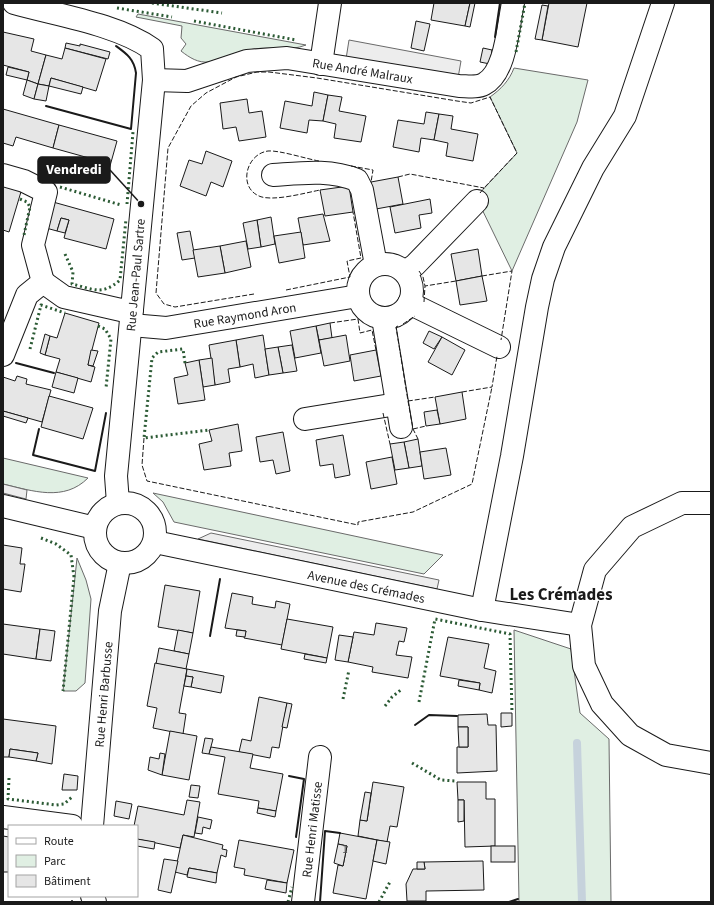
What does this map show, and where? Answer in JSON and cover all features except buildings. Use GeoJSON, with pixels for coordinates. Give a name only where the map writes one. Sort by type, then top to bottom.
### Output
{"type":"FeatureCollection","features":[{"type":"Feature","properties":{"kind":"street","name":"Rue Jean-Paul Sartre"},"geometry":{"type":"LineString","coordinates":[[14,3],[139,39],[152,49],[154,80],[116,476],[118,503]]}},
{"type":"Feature","properties":{"kind":"street"},"geometry":{"type":"LineString","coordinates":[[321,64],[330,3]]}},
{"type":"Feature","properties":{"kind":"street","name":"Rue André Malraux"},"geometry":{"type":"LineString","coordinates":[[154,80],[187,81],[247,61],[286,58],[459,86],[471,87],[483,85],[495,76],[500,66],[513,3]]}},
{"type":"Feature","properties":{"kind":"street"},"geometry":{"type":"LineString","coordinates":[[482,610],[512,456],[543,279],[554,247],[593,168],[625,116],[663,3]]}},
{"type":"Feature","properties":{"kind":"street"},"geometry":{"type":"LineString","coordinates":[[273,175],[316,171],[343,174],[357,180],[362,190],[376,265]]}},
{"type":"Feature","properties":{"kind":"street"},"geometry":{"type":"LineString","coordinates":[[3,175],[24,181],[46,192],[34,245],[43,282],[27,295],[3,355]]}},
{"type":"Feature","properties":{"kind":"street"},"geometry":{"type":"LineString","coordinates":[[405,272],[415,265],[477,201]]}},
{"type":"Feature","properties":{"kind":"street"},"geometry":{"type":"LineString","coordinates":[[392,264],[405,272],[412,287],[409,303],[405,310],[391,318],[383,318],[367,311],[358,296],[358,289],[363,274],[376,265],[392,264]]}},
{"type":"Feature","properties":{"kind":"street","name":"Rue Raymond Aron"},"geometry":{"type":"LineString","coordinates":[[43,282],[64,297],[121,310],[132,316],[166,328],[358,296]]}},
{"type":"Feature","properties":{"kind":"street"},"geometry":{"type":"LineString","coordinates":[[409,303],[499,347]]}},
{"type":"Feature","properties":{"kind":"street"},"geometry":{"type":"LineString","coordinates":[[383,318],[401,427]]}},
{"type":"Feature","properties":{"kind":"street"},"geometry":{"type":"LineString","coordinates":[[305,419],[396,404]]}},
{"type":"Feature","properties":{"kind":"street"},"geometry":{"type":"LineString","coordinates":[[128,502],[144,509],[154,524],[155,542],[145,556],[129,563],[112,561],[100,550],[96,543],[95,528],[103,512],[118,503],[128,502]]}},
{"type":"Feature","properties":{"kind":"street"},"geometry":{"type":"LineString","coordinates":[[711,503],[682,503],[632,527],[595,570],[580,624],[584,666],[602,704],[630,735],[666,755],[711,763]]}},
{"type":"Feature","properties":{"kind":"street"},"geometry":{"type":"LineString","coordinates":[[3,506],[95,528]]}},
{"type":"Feature","properties":{"kind":"street","name":"Avenue des Crémades"},"geometry":{"type":"LineString","coordinates":[[155,542],[482,610],[580,624]]}},
{"type":"Feature","properties":{"kind":"street","name":"Rue Henri Barbusse"},"geometry":{"type":"LineString","coordinates":[[92,825],[110,611],[120,563]]}},
{"type":"Feature","properties":{"kind":"street","name":"Rue Henri Matisse"},"geometry":{"type":"LineString","coordinates":[[303,902],[320,757]]}},
{"type":"Feature","properties":{"kind":"street"},"geometry":{"type":"LineString","coordinates":[[3,816],[65,825]]}},
{"type":"Feature","properties":{"kind":"green space"},"geometry":{"type":"Polygon","coordinates":[[[138,14],[306,45],[287,49],[254,49],[215,61],[201,62],[191,58],[181,51],[186,44],[181,38],[182,26],[136,17],[138,14]]]}},
{"type":"Feature","properties":{"kind":"green space"},"geometry":{"type":"Polygon","coordinates":[[[514,68],[588,80],[577,122],[512,271],[476,197],[517,153],[490,97],[498,91],[510,77],[514,68]]]}},
{"type":"Feature","properties":{"kind":"green space"},"geometry":{"type":"Polygon","coordinates":[[[3,458],[88,478],[69,490],[58,492],[37,492],[14,487],[3,484],[3,458]]]}},
{"type":"Feature","properties":{"kind":"green space"},"geometry":{"type":"Polygon","coordinates":[[[153,493],[443,555],[424,574],[174,522],[163,502],[153,493]]]}},
{"type":"Feature","properties":{"kind":"green space"},"geometry":{"type":"Polygon","coordinates":[[[77,558],[86,580],[91,599],[85,683],[76,691],[63,691],[77,558]]]}},
{"type":"Feature","properties":{"kind":"green space"},"geometry":{"type":"Polygon","coordinates":[[[514,630],[571,649],[580,713],[609,739],[611,902],[519,902],[514,630]]]}},
{"type":"Feature","properties":{"kind":"shaded area"},"geometry":{"type":"Polygon","coordinates":[[[349,40],[461,61],[458,78],[346,59],[349,40]]]}},
{"type":"Feature","properties":{"kind":"shaded area"},"geometry":{"type":"Polygon","coordinates":[[[3,484],[27,490],[26,499],[3,493],[3,484]]]}},
{"type":"Feature","properties":{"kind":"shaded area"},"geometry":{"type":"Polygon","coordinates":[[[211,533],[439,580],[437,589],[198,539],[211,533]]]}},
{"type":"Feature","properties":{"kind":"waterway"},"geometry":{"type":"LineString","coordinates":[[577,743],[582,902]]}},
{"type":"Feature","properties":{"kind":"hedge"},"geometry":{"type":"LineString","coordinates":[[152,3],[222,13]]}},
{"type":"Feature","properties":{"kind":"hedge"},"geometry":{"type":"LineString","coordinates":[[516,52],[525,3]]}},
{"type":"Feature","properties":{"kind":"hedge"},"geometry":{"type":"LineString","coordinates":[[117,8],[172,17]]}},
{"type":"Feature","properties":{"kind":"hedge"},"geometry":{"type":"LineString","coordinates":[[194,21],[296,40]]}},
{"type":"Feature","properties":{"kind":"hedge"},"geometry":{"type":"LineString","coordinates":[[127,204],[133,132]]}},
{"type":"Feature","properties":{"kind":"hedge"},"geometry":{"type":"LineString","coordinates":[[60,187],[121,205]]}},
{"type":"Feature","properties":{"kind":"hedge"},"geometry":{"type":"LineString","coordinates":[[20,199],[27,202],[30,207],[24,235]]}},
{"type":"Feature","properties":{"kind":"hedge"},"geometry":{"type":"LineString","coordinates":[[65,254],[73,272],[72,284],[97,290],[102,290],[114,285],[120,280],[126,219]]}},
{"type":"Feature","properties":{"kind":"hedge"},"geometry":{"type":"LineString","coordinates":[[30,349],[41,305],[65,313]]}},
{"type":"Feature","properties":{"kind":"hedge"},"geometry":{"type":"LineString","coordinates":[[98,326],[105,329],[111,339],[106,388]]}},
{"type":"Feature","properties":{"kind":"hedge"},"geometry":{"type":"LineString","coordinates":[[185,363],[183,349],[158,352],[152,358],[144,438],[209,430]]}},
{"type":"Feature","properties":{"kind":"hedge"},"geometry":{"type":"LineString","coordinates":[[41,538],[56,544],[71,555],[74,577],[63,691]]}},
{"type":"Feature","properties":{"kind":"hedge"},"geometry":{"type":"LineString","coordinates":[[419,702],[435,619],[510,634],[512,713]]}},
{"type":"Feature","properties":{"kind":"hedge"},"geometry":{"type":"LineString","coordinates":[[343,699],[349,670]]}},
{"type":"Feature","properties":{"kind":"hedge"},"geometry":{"type":"LineString","coordinates":[[385,706],[392,697],[402,689]]}},
{"type":"Feature","properties":{"kind":"hedge"},"geometry":{"type":"LineString","coordinates":[[412,763],[441,780],[455,781]]}},
{"type":"Feature","properties":{"kind":"hedge"},"geometry":{"type":"LineString","coordinates":[[9,778],[8,799],[56,805],[64,804],[72,797]]}},
{"type":"Feature","properties":{"kind":"hedge"},"geometry":{"type":"LineString","coordinates":[[379,902],[391,880]]}},
{"type":"Feature","properties":{"kind":"hedge"},"geometry":{"type":"LineString","coordinates":[[288,902],[292,887]]}},
{"type":"Feature","properties":{"kind":"fence"},"geometry":{"type":"LineString","coordinates":[[254,294],[175,307],[164,304],[156,293],[168,148],[191,106],[206,93],[236,77],[257,72],[269,72],[317,78],[471,103],[490,97],[517,153],[484,188]]}},
{"type":"Feature","properties":{"kind":"fence"},"geometry":{"type":"LineString","coordinates":[[319,161],[286,153],[268,151],[260,153],[254,158],[247,171],[247,179],[248,186],[252,192],[265,198],[280,198],[320,190]]}},
{"type":"Feature","properties":{"kind":"fence"},"geometry":{"type":"LineString","coordinates":[[351,166],[373,170],[371,182]]}},
{"type":"Feature","properties":{"kind":"fence"},"geometry":{"type":"LineString","coordinates":[[398,177],[410,174],[484,188],[480,193]]}},
{"type":"Feature","properties":{"kind":"fence"},"geometry":{"type":"LineString","coordinates":[[286,290],[350,277],[347,261],[361,258],[353,212]]}},
{"type":"Feature","properties":{"kind":"fence"},"geometry":{"type":"LineString","coordinates":[[419,271],[423,277],[425,286]]}},
{"type":"Feature","properties":{"kind":"fence"},"geometry":{"type":"LineString","coordinates":[[482,276],[512,271],[501,340]]}},
{"type":"Feature","properties":{"kind":"fence"},"geometry":{"type":"LineString","coordinates":[[424,302],[425,286],[456,281]]}},
{"type":"Feature","properties":{"kind":"fence"},"geometry":{"type":"LineString","coordinates":[[403,324],[415,316]]}},
{"type":"Feature","properties":{"kind":"fence"},"geometry":{"type":"LineString","coordinates":[[330,323],[358,319],[360,333],[372,330],[376,350]]}},
{"type":"Feature","properties":{"kind":"fence"},"geometry":{"type":"LineString","coordinates":[[398,326],[396,327],[408,401],[435,397]]}},
{"type":"Feature","properties":{"kind":"fence"},"geometry":{"type":"LineString","coordinates":[[462,392],[492,387],[497,356]]}},
{"type":"Feature","properties":{"kind":"fence"},"geometry":{"type":"LineString","coordinates":[[144,438],[142,465],[147,481],[358,525],[358,522],[413,512],[472,484],[492,387]]}},
{"type":"Feature","properties":{"kind":"fence"},"geometry":{"type":"LineString","coordinates":[[408,401],[413,429],[418,439]]}},
{"type":"Feature","properties":{"kind":"fence"},"geometry":{"type":"LineString","coordinates":[[383,413],[390,444]]}},
{"type":"Feature","properties":{"kind":"fence"},"geometry":{"type":"LineString","coordinates":[[413,429],[426,426]]}},
{"type":"Feature","properties":{"kind":"wall"},"geometry":{"type":"LineString","coordinates":[[495,37],[500,3]]}},
{"type":"Feature","properties":{"kind":"wall"},"geometry":{"type":"LineString","coordinates":[[46,106],[131,129],[136,73],[134,64],[129,57],[116,46]]}},
{"type":"Feature","properties":{"kind":"wall"},"geometry":{"type":"LineString","coordinates":[[16,363],[54,373]]}},
{"type":"Feature","properties":{"kind":"wall"},"geometry":{"type":"LineString","coordinates":[[39,429],[33,455],[95,471],[106,413]]}},
{"type":"Feature","properties":{"kind":"wall"},"geometry":{"type":"LineString","coordinates":[[210,636],[220,579]]}},
{"type":"Feature","properties":{"kind":"wall"},"geometry":{"type":"LineString","coordinates":[[415,725],[429,715],[457,716]]}},
{"type":"Feature","properties":{"kind":"wall"},"geometry":{"type":"LineString","coordinates":[[289,776],[304,779],[296,837]]}},
{"type":"Feature","properties":{"kind":"wall"},"geometry":{"type":"LineString","coordinates":[[320,902],[325,831],[340,833]]}},
{"type":"Feature","properties":{"kind":"wall"},"geometry":{"type":"LineString","coordinates":[[509,902],[518,899]]}},
{"type":"Feature","properties":{"kind":"place","name":"Vendredi"},"geometry":{"type":"Point","coordinates":[141,204]}},
{"type":"Feature","properties":{"kind":"district","name":"Les Crémades"},"geometry":{"type":"Point","coordinates":[561,594]}}]}
